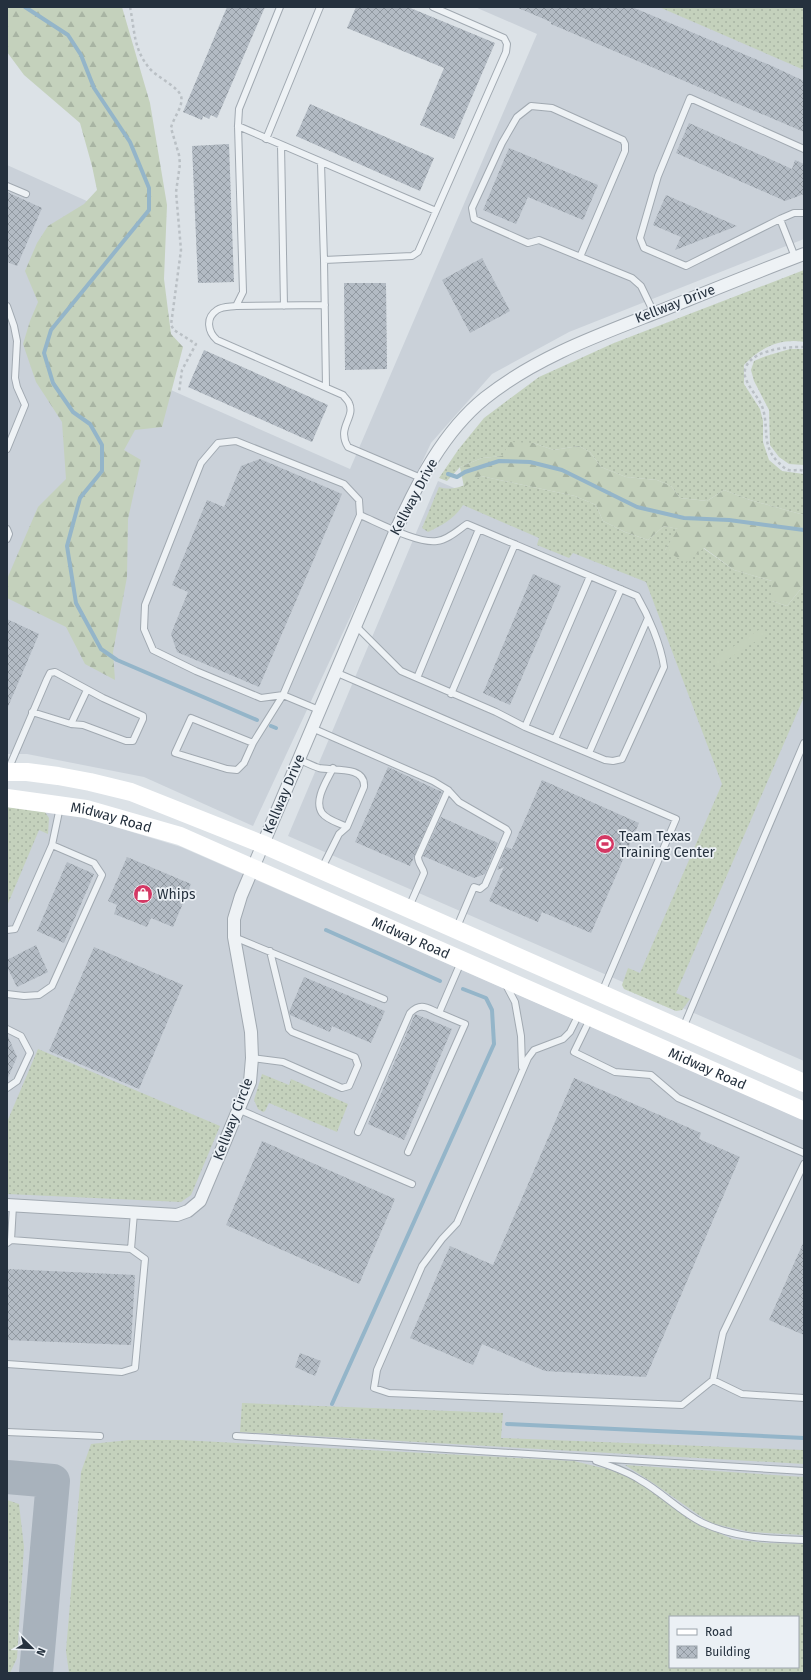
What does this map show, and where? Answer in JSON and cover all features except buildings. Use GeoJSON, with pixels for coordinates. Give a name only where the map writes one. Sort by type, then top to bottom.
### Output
{"type":"FeatureCollection","features":[{"type":"Feature","properties":{"kind":"main road","name":"Midway Road"},"geometry":{"type":"LineString","coordinates":[[7,772],[27,772],[58,776],[131,792],[262,844],[804,1083]]}},
{"type":"Feature","properties":{"kind":"main road","name":"Midway Road"},"geometry":{"type":"LineString","coordinates":[[7,798],[86,809],[180,836],[804,1110]]}},
{"type":"Feature","properties":{"kind":"main road"},"geometry":{"type":"LineString","coordinates":[[585,1015],[602,994]]}},
{"type":"Feature","properties":{"kind":"street","name":"Kellway Drive"},"geometry":{"type":"LineString","coordinates":[[262,844],[396,530],[421,478],[448,439],[469,415],[491,394],[516,377],[557,353],[800,255]]}},
{"type":"Feature","properties":{"kind":"street","name":"Kellway Circle"},"geometry":{"type":"LineString","coordinates":[[10,1206],[177,1214],[188,1211],[200,1201],[240,1110],[250,1082],[252,1058],[251,1032],[234,937],[234,919],[241,896],[262,844]]}},
{"type":"Feature","properties":{"kind":"lane"},"geometry":{"type":"LineString","coordinates":[[236,306],[243,292],[238,126],[239,109],[280,7]]}},
{"type":"Feature","properties":{"kind":"lane"},"geometry":{"type":"LineString","coordinates":[[266,139],[320,7]]}},
{"type":"Feature","properties":{"kind":"lane"},"geometry":{"type":"LineString","coordinates":[[324,260],[412,256],[418,252],[506,52],[507,44],[504,38],[433,7]]}},
{"type":"Feature","properties":{"kind":"lane"},"geometry":{"type":"LineString","coordinates":[[804,149],[690,98],[658,176],[640,238],[644,248],[686,266],[780,219],[794,213],[804,213]]}},
{"type":"Feature","properties":{"kind":"lane"},"geometry":{"type":"LineString","coordinates":[[580,257],[625,151],[625,144],[623,140],[552,108],[531,106],[517,117],[502,142],[472,208],[474,219],[528,243],[539,240],[580,257],[632,278],[642,286],[654,313]]}},
{"type":"Feature","properties":{"kind":"lane"},"geometry":{"type":"LineString","coordinates":[[238,126],[321,163],[436,211]]}},
{"type":"Feature","properties":{"kind":"lane"},"geometry":{"type":"LineString","coordinates":[[281,145],[284,306]]}},
{"type":"Feature","properties":{"kind":"lane"},"geometry":{"type":"LineString","coordinates":[[321,163],[326,388]]}},
{"type":"Feature","properties":{"kind":"lane"},"geometry":{"type":"LineString","coordinates":[[7,186],[26,194]]}},
{"type":"Feature","properties":{"kind":"lane"},"geometry":{"type":"LineString","coordinates":[[780,219],[800,255]]}},
{"type":"Feature","properties":{"kind":"lane"},"geometry":{"type":"LineString","coordinates":[[325,305],[224,307],[217,310],[211,318],[208,328],[217,340],[344,395],[350,404],[350,414],[344,429],[344,439],[348,447],[421,478]]}},
{"type":"Feature","properties":{"kind":"lane"},"geometry":{"type":"LineString","coordinates":[[7,306],[14,326],[17,341],[15,378],[17,387],[25,405],[7,449]]}},
{"type":"Feature","properties":{"kind":"lane"},"geometry":{"type":"LineString","coordinates":[[253,743],[191,718],[175,753],[237,770],[244,763],[253,743],[283,695],[360,515],[359,500],[344,484],[236,441],[218,443],[201,463],[145,606],[144,629],[153,650],[196,671],[261,698],[283,695],[319,710]]}},
{"type":"Feature","properties":{"kind":"lane"},"geometry":{"type":"LineString","coordinates":[[355,625],[401,671],[451,694],[496,712],[525,727],[613,761],[622,759],[664,667],[648,618],[637,596],[467,524],[446,538],[437,541],[417,540],[360,515]]}},
{"type":"Feature","properties":{"kind":"lane"},"geometry":{"type":"LineString","coordinates":[[7,529],[9,534],[7,539]]}},
{"type":"Feature","properties":{"kind":"lane"},"geometry":{"type":"LineString","coordinates":[[417,678],[479,529]]}},
{"type":"Feature","properties":{"kind":"lane"},"geometry":{"type":"LineString","coordinates":[[451,694],[515,544]]}},
{"type":"Feature","properties":{"kind":"lane"},"geometry":{"type":"LineString","coordinates":[[525,727],[590,576]]}},
{"type":"Feature","properties":{"kind":"lane"},"geometry":{"type":"LineString","coordinates":[[555,739],[621,589]]}},
{"type":"Feature","properties":{"kind":"lane"},"geometry":{"type":"LineString","coordinates":[[589,753],[648,618]]}},
{"type":"Feature","properties":{"kind":"lane"},"geometry":{"type":"LineString","coordinates":[[7,772],[32,712],[50,674],[55,672],[103,698],[143,716],[143,719],[133,741],[126,741],[83,725],[71,724],[32,712]]}},
{"type":"Feature","properties":{"kind":"lane"},"geometry":{"type":"LineString","coordinates":[[335,672],[676,819],[602,994]]}},
{"type":"Feature","properties":{"kind":"lane"},"geometry":{"type":"LineString","coordinates":[[71,724],[87,690]]}},
{"type":"Feature","properties":{"kind":"lane"},"geometry":{"type":"LineString","coordinates":[[312,728],[433,781],[448,790],[459,802],[504,827],[508,832],[485,885],[480,889],[475,887],[456,929]]}},
{"type":"Feature","properties":{"kind":"lane"},"geometry":{"type":"LineString","coordinates":[[683,1029],[804,743]]}},
{"type":"Feature","properties":{"kind":"lane"},"geometry":{"type":"LineString","coordinates":[[298,759],[319,768],[344,769],[362,776],[364,781],[364,787],[347,827],[339,834],[321,870]]}},
{"type":"Feature","properties":{"kind":"lane"},"geometry":{"type":"LineString","coordinates":[[333,768],[319,799],[320,806],[322,812],[328,818],[347,827]]}},
{"type":"Feature","properties":{"kind":"lane"},"geometry":{"type":"LineString","coordinates":[[409,908],[424,873],[418,863],[418,858],[448,790]]}},
{"type":"Feature","properties":{"kind":"lane"},"geometry":{"type":"LineString","coordinates":[[7,930],[15,929],[52,845],[60,806]]}},
{"type":"Feature","properties":{"kind":"lane"},"geometry":{"type":"LineString","coordinates":[[7,994],[24,996],[39,995],[52,986],[102,875],[94,863],[52,845]]}},
{"type":"Feature","properties":{"kind":"lane"},"geometry":{"type":"LineString","coordinates":[[234,937],[384,999]]}},
{"type":"Feature","properties":{"kind":"lane"},"geometry":{"type":"LineString","coordinates":[[252,1058],[283,1062],[342,1088],[349,1086],[358,1065],[355,1057],[292,1032],[289,1029],[270,951]]}},
{"type":"Feature","properties":{"kind":"lane"},"geometry":{"type":"LineString","coordinates":[[439,1013],[461,960]]}},
{"type":"Feature","properties":{"kind":"lane"},"geometry":{"type":"LineString","coordinates":[[503,979],[515,1002],[521,1036],[522,1069]]}},
{"type":"Feature","properties":{"kind":"lane"},"geometry":{"type":"LineString","coordinates":[[358,1132],[410,1013],[417,1006],[422,1006],[465,1024],[408,1152]]}},
{"type":"Feature","properties":{"kind":"lane"},"geometry":{"type":"LineString","coordinates":[[585,1015],[563,1039],[534,1050],[528,1058],[457,1223],[442,1239],[422,1266],[377,1370],[374,1388],[389,1393],[682,1405],[713,1380],[723,1333],[804,1164]]}},
{"type":"Feature","properties":{"kind":"lane"},"geometry":{"type":"LineString","coordinates":[[585,1015],[574,1052],[615,1072],[651,1075],[678,1098],[804,1153]]}},
{"type":"Feature","properties":{"kind":"lane"},"geometry":{"type":"LineString","coordinates":[[7,1029],[22,1036],[30,1053],[17,1081],[7,1088]]}},
{"type":"Feature","properties":{"kind":"lane"},"geometry":{"type":"LineString","coordinates":[[240,1110],[412,1184]]}},
{"type":"Feature","properties":{"kind":"lane"},"geometry":{"type":"LineString","coordinates":[[7,1364],[122,1372],[135,1368],[145,1259],[131,1249],[9,1242],[10,1206]]}},
{"type":"Feature","properties":{"kind":"lane"},"geometry":{"type":"LineString","coordinates":[[131,1249],[134,1213]]}},
{"type":"Feature","properties":{"kind":"lane"},"geometry":{"type":"LineString","coordinates":[[713,1380],[742,1394],[804,1398]]}},
{"type":"Feature","properties":{"kind":"lane"},"geometry":{"type":"LineString","coordinates":[[7,1432],[100,1436]]}},
{"type":"Feature","properties":{"kind":"lane"},"geometry":{"type":"LineString","coordinates":[[236,1436],[804,1471]]}},
{"type":"Feature","properties":{"kind":"lane"},"geometry":{"type":"LineString","coordinates":[[589,1458],[641,1480],[679,1508],[714,1528],[739,1536],[804,1540]]}},
{"type":"Feature","properties":{"kind":"path"},"geometry":{"type":"LineString","coordinates":[[130,7],[135,40],[139,52],[150,69],[177,90],[181,96],[181,104],[171,128],[179,155],[180,164],[176,192],[181,250],[171,325],[174,330],[196,344],[182,370],[179,392]]}},
{"type":"Feature","properties":{"kind":"path"},"geometry":{"type":"LineString","coordinates":[[804,347],[791,346],[756,356],[745,368],[745,373],[762,407],[765,420],[764,430],[767,444],[773,458],[789,470],[804,471]]}},
{"type":"Feature","properties":{"kind":"shaded area"},"geometry":{"type":"Polygon","coordinates":[[[475,7],[660,7],[804,69],[804,239],[569,332],[492,374],[431,443],[253,826],[144,777],[27,754],[7,754],[7,165],[89,202],[37,331],[350,469],[537,34],[475,7]]]}},
{"type":"Feature","properties":{"kind":"shaded area"},"geometry":{"type":"Polygon","coordinates":[[[438,481],[804,639],[804,1061],[288,836],[438,481]]]}},
{"type":"Feature","properties":{"kind":"shaded area"},"geometry":{"type":"Polygon","coordinates":[[[7,810],[76,815],[181,847],[804,1120],[804,1673],[7,1673],[7,810]]]}},
{"type":"Feature","properties":{"kind":"green space"},"geometry":{"type":"Polygon","coordinates":[[[8,7],[122,7],[150,103],[167,205],[164,279],[171,334],[183,347],[162,427],[135,430],[124,450],[141,460],[128,519],[127,577],[113,652],[115,680],[85,664],[66,627],[7,598],[7,579],[38,507],[66,479],[62,422],[36,382],[23,344],[38,302],[25,271],[37,243],[48,226],[84,204],[97,190],[80,123],[24,75],[7,52],[8,7]]]}},
{"type":"Feature","properties":{"kind":"green space"},"geometry":{"type":"Polygon","coordinates":[[[659,7],[804,7],[804,70],[659,7]]]}},
{"type":"Feature","properties":{"kind":"green space"},"geometry":{"type":"Polygon","coordinates":[[[804,270],[804,342],[795,341],[779,343],[756,354],[744,365],[744,384],[760,409],[763,421],[763,442],[769,460],[782,471],[804,474],[804,515],[750,500],[724,490],[707,501],[680,498],[671,486],[657,480],[626,477],[601,467],[590,452],[579,446],[554,450],[533,443],[502,456],[482,458],[460,467],[447,481],[439,478],[458,450],[484,418],[539,377],[614,343],[804,270]]]}},
{"type":"Feature","properties":{"kind":"green space"},"geometry":{"type":"Polygon","coordinates":[[[790,349],[804,349],[804,465],[789,464],[779,457],[770,445],[769,410],[754,381],[751,370],[754,361],[790,349]]]}},
{"type":"Feature","properties":{"kind":"green space"},"geometry":{"type":"Polygon","coordinates":[[[510,442],[533,443],[554,450],[579,446],[590,452],[601,467],[626,477],[657,480],[671,486],[680,498],[707,501],[724,490],[750,500],[804,515],[804,585],[787,606],[772,601],[772,581],[734,570],[704,548],[686,563],[665,550],[678,529],[664,526],[648,540],[625,532],[603,521],[596,505],[575,496],[481,476],[464,487],[460,467],[482,458],[502,456],[510,442]]]}},
{"type":"Feature","properties":{"kind":"green space"},"geometry":{"type":"Polygon","coordinates":[[[481,476],[575,496],[596,505],[603,521],[625,532],[648,540],[664,526],[679,529],[665,550],[703,548],[734,570],[772,581],[772,601],[787,606],[804,585],[804,697],[676,993],[690,999],[682,1010],[676,1011],[624,989],[622,985],[628,968],[640,973],[722,784],[646,582],[573,553],[569,558],[537,545],[539,538],[463,505],[460,510],[448,521],[439,527],[428,532],[422,528],[439,487],[451,489],[456,488],[481,476]]]}},
{"type":"Feature","properties":{"kind":"green space"},"geometry":{"type":"Polygon","coordinates":[[[763,627],[767,634],[717,666],[713,660],[763,627]]]}},
{"type":"Feature","properties":{"kind":"green space"},"geometry":{"type":"Polygon","coordinates":[[[7,807],[45,812],[49,818],[48,834],[39,830],[7,906],[7,807]]]}},
{"type":"Feature","properties":{"kind":"green space"},"geometry":{"type":"Polygon","coordinates":[[[38,1049],[220,1126],[191,1195],[181,1202],[7,1194],[7,1122],[38,1049]]]}},
{"type":"Feature","properties":{"kind":"green space"},"geometry":{"type":"Polygon","coordinates":[[[262,1074],[289,1085],[291,1079],[348,1104],[337,1132],[269,1103],[265,1111],[263,1112],[258,1109],[254,1100],[262,1074]]]}},
{"type":"Feature","properties":{"kind":"green space"},"geometry":{"type":"Polygon","coordinates":[[[242,1403],[503,1413],[501,1438],[804,1450],[804,1464],[240,1432],[242,1403]]]}},
{"type":"Feature","properties":{"kind":"green space"},"geometry":{"type":"Polygon","coordinates":[[[129,1440],[181,1440],[574,1461],[611,1470],[637,1481],[699,1525],[733,1539],[767,1543],[804,1544],[804,1673],[69,1673],[66,1651],[81,1472],[91,1444],[129,1440]]]}},
{"type":"Feature","properties":{"kind":"green space"},"geometry":{"type":"Polygon","coordinates":[[[625,1465],[804,1477],[804,1535],[750,1532],[710,1523],[625,1465]]]}},
{"type":"Feature","properties":{"kind":"green space"},"geometry":{"type":"Polygon","coordinates":[[[7,1500],[19,1504],[24,1547],[17,1658],[10,1673],[7,1673],[7,1500]]]}},
{"type":"Feature","properties":{"kind":"waterway"},"geometry":{"type":"LineString","coordinates":[[25,7],[68,35],[81,55],[94,88],[130,142],[149,188],[149,210],[51,330],[44,353],[53,383],[73,412],[90,424],[102,445],[102,471],[80,498],[67,546],[76,603],[101,649],[117,660],[257,720]]}},
{"type":"Feature","properties":{"kind":"waterway"},"geometry":{"type":"LineString","coordinates":[[448,474],[457,477],[465,472],[499,461],[530,462],[562,470],[637,507],[684,518],[729,520],[804,530]]}},
{"type":"Feature","properties":{"kind":"waterway"},"geometry":{"type":"LineString","coordinates":[[271,726],[276,728]]}},
{"type":"Feature","properties":{"kind":"waterway"},"geometry":{"type":"LineString","coordinates":[[326,930],[440,981]]}},
{"type":"Feature","properties":{"kind":"waterway"},"geometry":{"type":"LineString","coordinates":[[332,1404],[494,1044],[492,1010],[486,998],[463,989]]}},
{"type":"Feature","properties":{"kind":"waterway"},"geometry":{"type":"LineString","coordinates":[[507,1424],[804,1438]]}},
{"type":"Feature","properties":{"kind":"taxiway"},"geometry":{"type":"LineString","coordinates":[[7,1477],[53,1481],[36,1673]]}},
{"type":"Feature","properties":{"kind":"place","name":"Team Texas Training Center"},"geometry":{"type":"Point","coordinates":[605,844]}},
{"type":"Feature","properties":{"kind":"place","name":"Whips"},"geometry":{"type":"Point","coordinates":[143,894]}}]}
